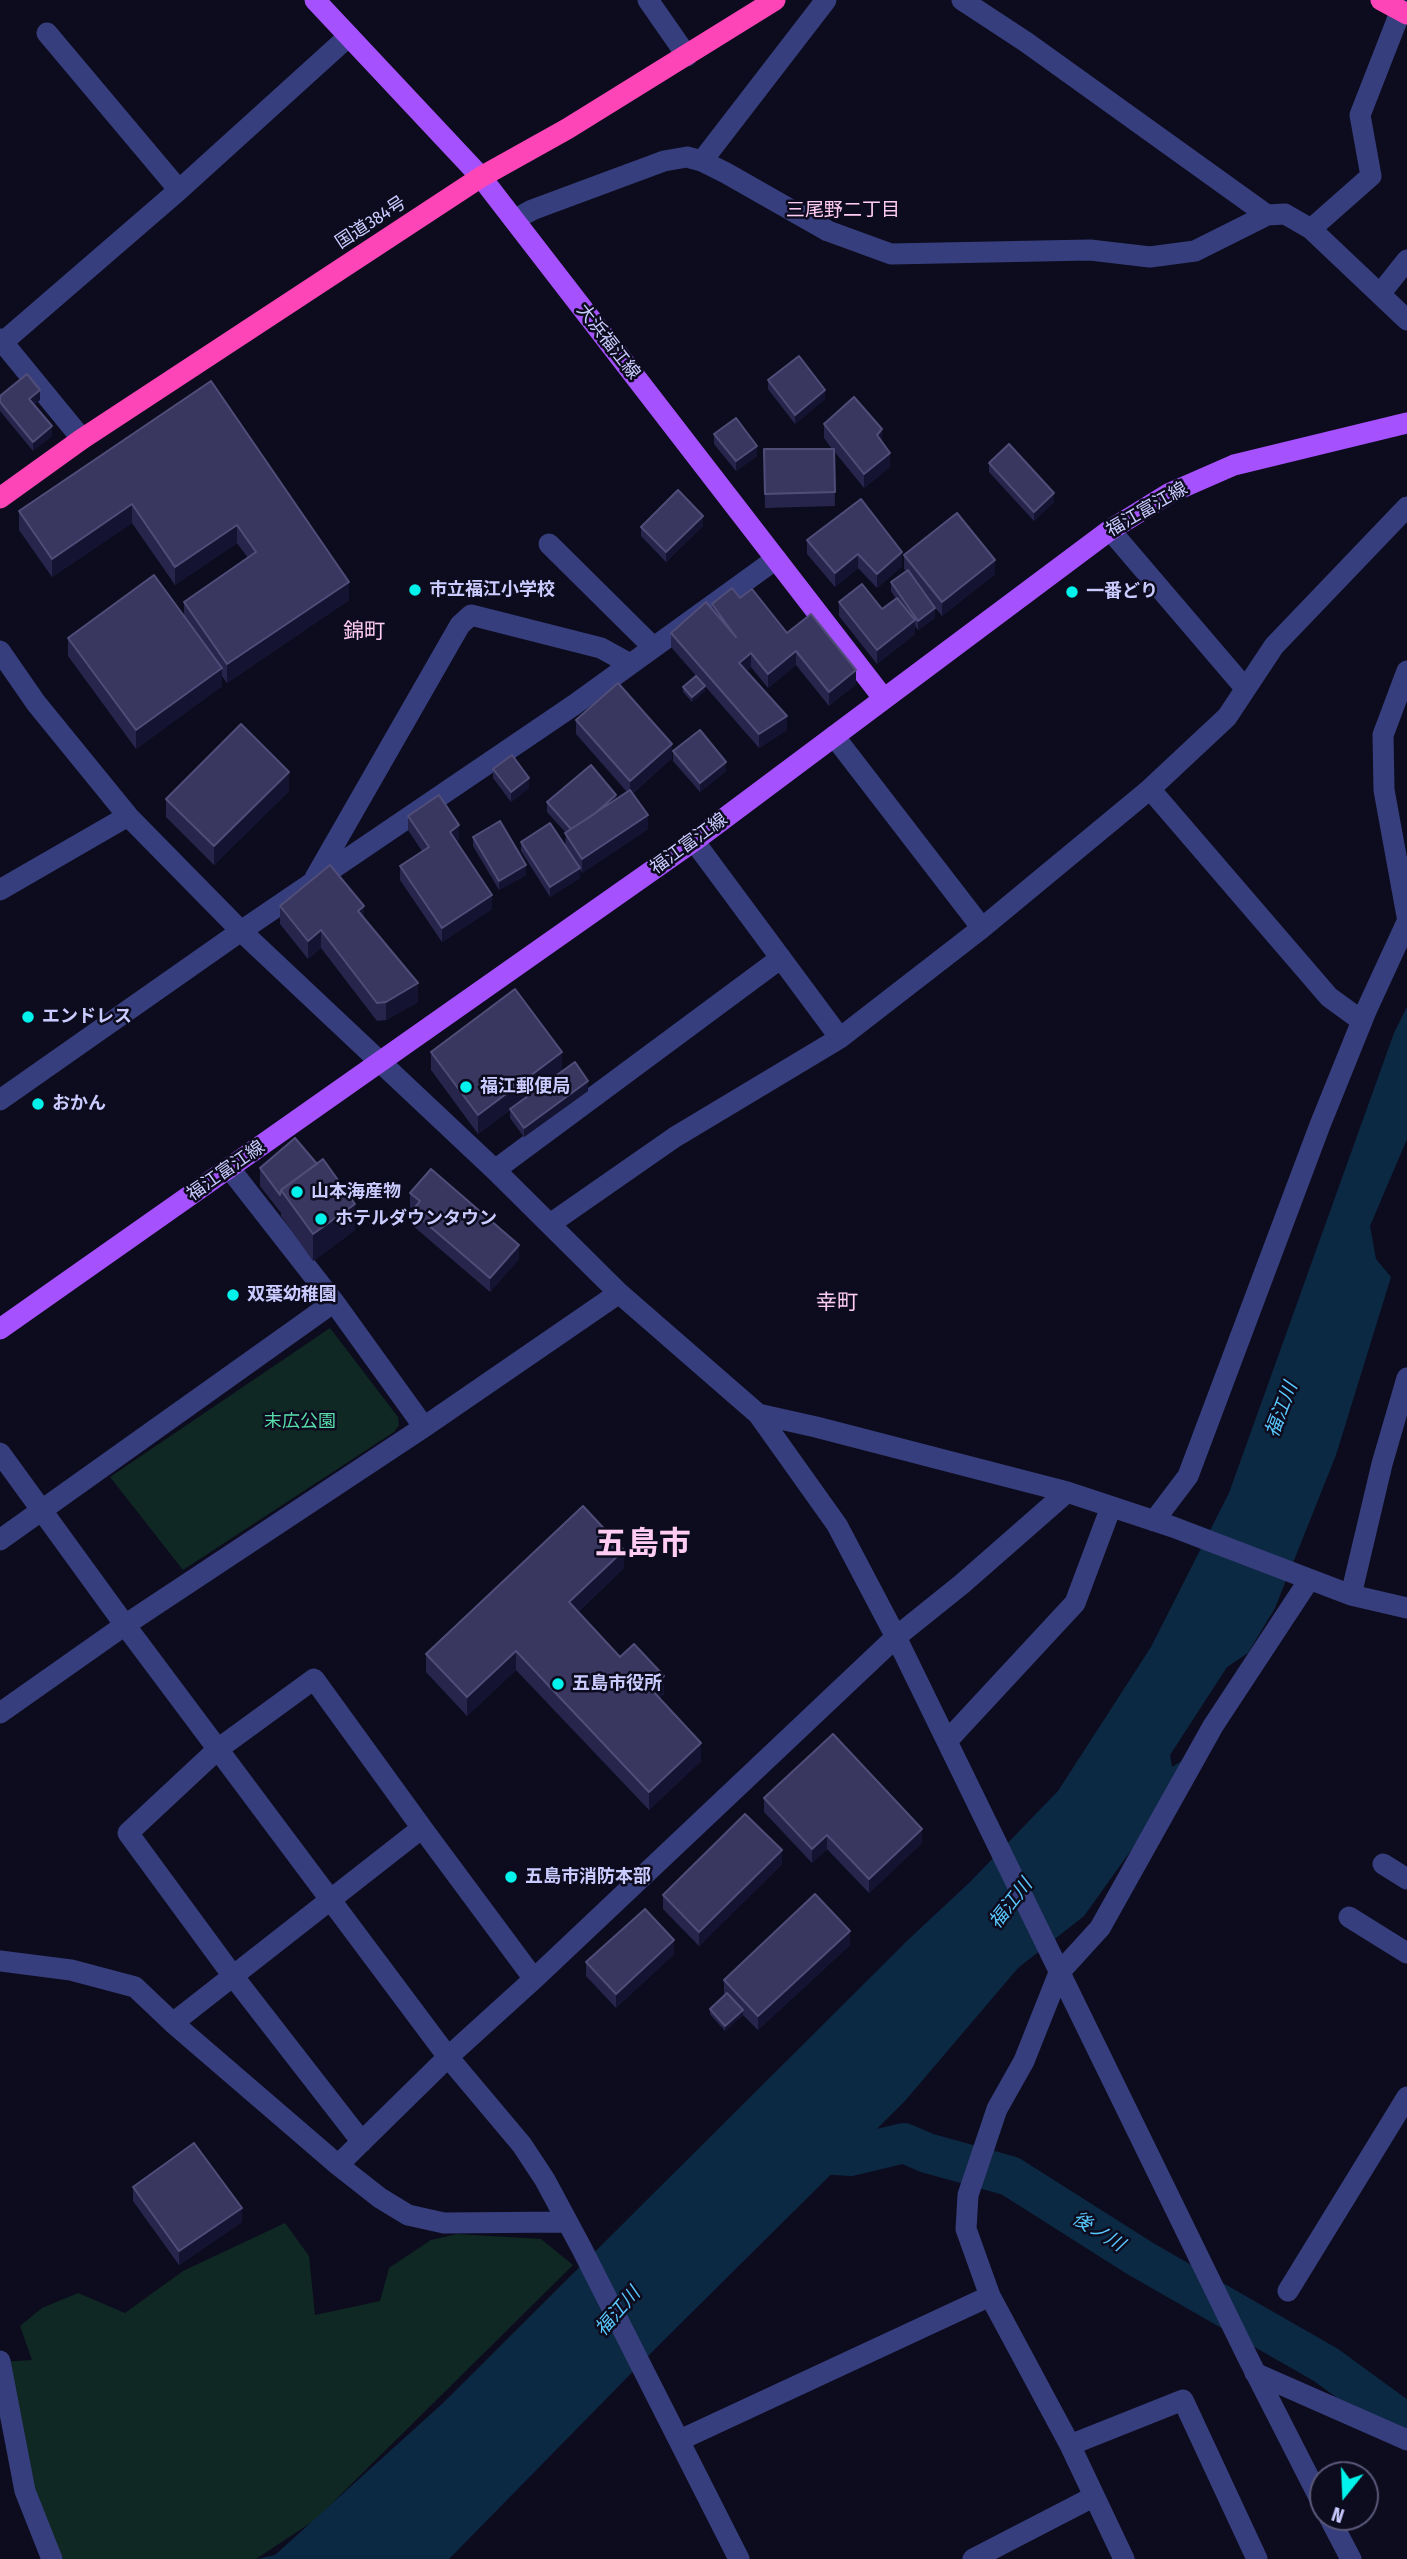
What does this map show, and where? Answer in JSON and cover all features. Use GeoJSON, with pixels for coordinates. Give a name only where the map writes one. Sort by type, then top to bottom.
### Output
{"type":"FeatureCollection","features":[{"type":"Feature","properties":{"kind":"highway","name":"国道384号"},"geometry":{"type":"LineString","coordinates":[[0,498],[82,439],[481,177],[567,129],[775,0]]}},
{"type":"Feature","properties":{"kind":"highway"},"geometry":{"type":"LineString","coordinates":[[1381,0],[1404,12]]}},
{"type":"Feature","properties":{"kind":"main road","name":"大浜福江線"},"geometry":{"type":"LineString","coordinates":[[315,0],[481,177],[884,699]]}},
{"type":"Feature","properties":{"kind":"main road","name":"福江富江線"},"geometry":{"type":"LineString","coordinates":[[0,1329],[694,842],[1110,530],[1170,493],[1234,466],[1407,423]]}},
{"type":"Feature","properties":{"kind":"street"},"geometry":{"type":"LineString","coordinates":[[648,0],[687,56]]}},
{"type":"Feature","properties":{"kind":"street"},"geometry":{"type":"LineString","coordinates":[[702,161],[826,0]]}},
{"type":"Feature","properties":{"kind":"street"},"geometry":{"type":"LineString","coordinates":[[962,0],[1267,215]]}},
{"type":"Feature","properties":{"kind":"street"},"geometry":{"type":"LineString","coordinates":[[1311,229],[1371,176],[1360,114],[1404,12]]}},
{"type":"Feature","properties":{"kind":"street"},"geometry":{"type":"LineString","coordinates":[[47,33],[178,190]]}},
{"type":"Feature","properties":{"kind":"street"},"geometry":{"type":"LineString","coordinates":[[82,439],[1,341],[178,190],[349,36]]}},
{"type":"Feature","properties":{"kind":"street"},"geometry":{"type":"LineString","coordinates":[[514,220],[532,210],[664,161],[687,157],[702,161],[828,231],[891,254],[1090,250],[1150,257],[1195,251],[1267,215],[1285,214],[1311,229],[1407,320]]}},
{"type":"Feature","properties":{"kind":"street"},"geometry":{"type":"LineString","coordinates":[[1380,294],[1407,260]]}},
{"type":"Feature","properties":{"kind":"street"},"geometry":{"type":"LineString","coordinates":[[550,1224],[675,1136],[840,1038],[982,928],[1150,789],[1227,717],[1275,646],[1407,507]]}},
{"type":"Feature","properties":{"kind":"street"},"geometry":{"type":"LineString","coordinates":[[1110,530],[1245,688]]}},
{"type":"Feature","properties":{"kind":"street"},"geometry":{"type":"LineString","coordinates":[[549,544],[653,648]]}},
{"type":"Feature","properties":{"kind":"street"},"geometry":{"type":"LineString","coordinates":[[0,1100],[653,648],[776,559]]}},
{"type":"Feature","properties":{"kind":"street"},"geometry":{"type":"LineString","coordinates":[[312,883],[460,625],[471,615],[601,648],[630,664]]}},
{"type":"Feature","properties":{"kind":"street"},"geometry":{"type":"LineString","coordinates":[[0,651],[36,703],[128,816],[241,932],[495,1170],[619,1293],[758,1414],[838,1525],[897,1637],[1059,1973],[1309,2478]]}},
{"type":"Feature","properties":{"kind":"street"},"geometry":{"type":"LineString","coordinates":[[1407,671],[1383,735],[1384,790],[1407,916]]}},
{"type":"Feature","properties":{"kind":"street"},"geometry":{"type":"LineString","coordinates":[[834,736],[982,928]]}},
{"type":"Feature","properties":{"kind":"street"},"geometry":{"type":"LineString","coordinates":[[1150,789],[1329,997],[1363,1021]]}},
{"type":"Feature","properties":{"kind":"street"},"geometry":{"type":"LineString","coordinates":[[0,890],[128,816]]}},
{"type":"Feature","properties":{"kind":"street"},"geometry":{"type":"LineString","coordinates":[[694,842],[840,1038]]}},
{"type":"Feature","properties":{"kind":"street"},"geometry":{"type":"LineString","coordinates":[[1164,1524],[1194,1464],[1320,1125],[1407,922]]}},
{"type":"Feature","properties":{"kind":"street"},"geometry":{"type":"LineString","coordinates":[[495,1170],[781,958]]}},
{"type":"Feature","properties":{"kind":"street"},"geometry":{"type":"LineString","coordinates":[[230,1169],[334,1302],[424,1427]]}},
{"type":"Feature","properties":{"kind":"street"},"geometry":{"type":"LineString","coordinates":[[0,1713],[125,1625],[424,1427],[619,1293]]}},
{"type":"Feature","properties":{"kind":"street"},"geometry":{"type":"LineString","coordinates":[[0,1540],[334,1302]]}},
{"type":"Feature","properties":{"kind":"street"},"geometry":{"type":"LineString","coordinates":[[1351,1595],[1381,1464],[1407,1378]]}},
{"type":"Feature","properties":{"kind":"street"},"geometry":{"type":"LineString","coordinates":[[758,1414],[1067,1492],[1164,1524],[1351,1595],[1407,1608]]}},
{"type":"Feature","properties":{"kind":"street"},"geometry":{"type":"LineString","coordinates":[[0,1453],[448,2057],[522,2145],[582,2249],[739,2559]]}},
{"type":"Feature","properties":{"kind":"street"},"geometry":{"type":"LineString","coordinates":[[338,2165],[448,2057],[897,1637],[1067,1492]]}},
{"type":"Feature","properties":{"kind":"street"},"geometry":{"type":"LineString","coordinates":[[947,1741],[1075,1603],[1111,1507]]}},
{"type":"Feature","properties":{"kind":"street"},"geometry":{"type":"LineString","coordinates":[[1124,2559],[1070,2445],[990,2296],[967,2229],[968,2195],[997,2109],[1024,2061],[1059,1973],[1100,1928],[1213,1726],[1309,1580]]}},
{"type":"Feature","properties":{"kind":"street"},"geometry":{"type":"LineString","coordinates":[[362,2142],[233,1976],[128,1833],[218,1749],[314,1679],[534,1979]]}},
{"type":"Feature","properties":{"kind":"street"},"geometry":{"type":"LineString","coordinates":[[173,2023],[422,1828]]}},
{"type":"Feature","properties":{"kind":"street"},"geometry":{"type":"LineString","coordinates":[[1383,1864],[1407,1879]]}},
{"type":"Feature","properties":{"kind":"street"},"geometry":{"type":"LineString","coordinates":[[1349,1917],[1407,1952]]}},
{"type":"Feature","properties":{"kind":"street"},"geometry":{"type":"LineString","coordinates":[[0,1961],[71,1970],[135,1987],[338,2165],[380,2198],[408,2215],[444,2223],[567,2222]]}},
{"type":"Feature","properties":{"kind":"street"},"geometry":{"type":"LineString","coordinates":[[1288,2291],[1407,2097]]}},
{"type":"Feature","properties":{"kind":"street"},"geometry":{"type":"LineString","coordinates":[[680,2440],[990,2296]]}},
{"type":"Feature","properties":{"kind":"street"},"geometry":{"type":"LineString","coordinates":[[0,2361],[25,2491],[52,2559]]}},
{"type":"Feature","properties":{"kind":"street"},"geometry":{"type":"LineString","coordinates":[[1255,2373],[1407,2440]]}},
{"type":"Feature","properties":{"kind":"street"},"geometry":{"type":"LineString","coordinates":[[1070,2445],[1183,2400],[1257,2559]]}},
{"type":"Feature","properties":{"kind":"street"},"geometry":{"type":"LineString","coordinates":[[973,2559],[1093,2497]]}},
{"type":"Feature","properties":{"kind":"street"},"geometry":{"type":"LineString","coordinates":[[1336,2531],[1350,2559]]}},
{"type":"Feature","properties":{"kind":"green space","name":"末広公園"},"geometry":{"type":"Polygon","coordinates":[[[330,1328],[398,1417],[399,1425],[394,1432],[183,1570],[110,1477],[330,1328]]]}},
{"type":"Feature","properties":{"kind":"green space"},"geometry":{"type":"Polygon","coordinates":[[[285,2223],[309,2256],[315,2315],[380,2301],[389,2268],[431,2240],[457,2234],[541,2239],[573,2265],[315,2520],[256,2559],[63,2559],[37,2511],[0,2362],[32,2360],[20,2326],[42,2308],[78,2293],[125,2313],[183,2271],[285,2223]]]}},
{"type":"Feature","properties":{"kind":"water","name":"福江川"},"geometry":{"type":"Polygon","coordinates":[[[1407,1007],[1407,1139],[1370,1226],[1376,1259],[1391,1277],[1336,1455],[1275,1608],[1248,1653],[1227,1667],[1170,1755],[1172,1767],[1185,1759],[1155,1817],[1084,1916],[1018,1968],[904,2102],[659,2345],[449,2559],[257,2559],[275,2555],[442,2404],[909,1939],[970,1882],[1058,1791],[1151,1647],[1229,1493],[1394,1033],[1407,1007]]]}},
{"type":"Feature","properties":{"kind":"building"},"geometry":{"type":"Polygon","coordinates":[[[799,356],[825,390],[795,415],[768,380],[799,356]]]}},
{"type":"Feature","properties":{"kind":"building"},"geometry":{"type":"Polygon","coordinates":[[[27,374],[40,390],[29,399],[52,426],[33,442],[0,402],[0,396],[27,374]]]}},
{"type":"Feature","properties":{"kind":"building"},"geometry":{"type":"Polygon","coordinates":[[[211,381],[349,582],[227,664],[184,602],[256,552],[237,525],[175,567],[132,504],[52,559],[19,511],[211,381]]]}},
{"type":"Feature","properties":{"kind":"building"},"geometry":{"type":"Polygon","coordinates":[[[854,397],[882,429],[877,435],[890,453],[864,474],[824,424],[854,397]]]}},
{"type":"Feature","properties":{"kind":"building"},"geometry":{"type":"Polygon","coordinates":[[[736,418],[757,446],[736,461],[714,434],[736,418]]]}},
{"type":"Feature","properties":{"kind":"building"},"geometry":{"type":"Polygon","coordinates":[[[1009,444],[1054,493],[1034,512],[989,463],[1009,444]]]}},
{"type":"Feature","properties":{"kind":"building"},"geometry":{"type":"Polygon","coordinates":[[[764,449],[834,449],[835,492],[765,494],[764,449]]]}},
{"type":"Feature","properties":{"kind":"building"},"geometry":{"type":"Polygon","coordinates":[[[678,490],[703,516],[666,552],[641,527],[678,490]]]}},
{"type":"Feature","properties":{"kind":"building"},"geometry":{"type":"Polygon","coordinates":[[[861,499],[902,552],[877,574],[858,554],[835,573],[807,540],[861,499]]]}},
{"type":"Feature","properties":{"kind":"building"},"geometry":{"type":"Polygon","coordinates":[[[957,513],[995,560],[942,602],[904,555],[957,513]]]}},
{"type":"Feature","properties":{"kind":"building"},"geometry":{"type":"Polygon","coordinates":[[[908,570],[935,608],[918,621],[891,582],[908,570]]]}},
{"type":"Feature","properties":{"kind":"building"},"geometry":{"type":"Polygon","coordinates":[[[154,575],[222,668],[136,730],[68,638],[154,575]]]}},
{"type":"Feature","properties":{"kind":"building"},"geometry":{"type":"Polygon","coordinates":[[[862,584],[882,609],[897,598],[915,620],[877,650],[839,602],[862,584]]]}},
{"type":"Feature","properties":{"kind":"building"},"geometry":{"type":"Polygon","coordinates":[[[732,588],[740,598],[752,589],[787,633],[811,614],[856,670],[829,692],[796,651],[768,674],[751,653],[739,663],[787,716],[759,734],[671,633],[706,602],[736,637],[712,604],[732,588]]]}},
{"type":"Feature","properties":{"kind":"building"},"geometry":{"type":"Polygon","coordinates":[[[696,676],[705,686],[692,697],[683,687],[696,676]]]}},
{"type":"Feature","properties":{"kind":"building"},"geometry":{"type":"Polygon","coordinates":[[[618,683],[672,744],[630,781],[576,720],[618,683]]]}},
{"type":"Feature","properties":{"kind":"building"},"geometry":{"type":"Polygon","coordinates":[[[241,724],[289,772],[214,846],[166,799],[241,724]]]}},
{"type":"Feature","properties":{"kind":"building"},"geometry":{"type":"Polygon","coordinates":[[[700,730],[726,762],[700,783],[673,751],[700,730]]]}},
{"type":"Feature","properties":{"kind":"building"},"geometry":{"type":"Polygon","coordinates":[[[512,755],[529,778],[511,792],[493,769],[512,755]]]}},
{"type":"Feature","properties":{"kind":"building"},"geometry":{"type":"Polygon","coordinates":[[[591,765],[616,795],[571,829],[547,802],[591,765]]]}},
{"type":"Feature","properties":{"kind":"building"},"geometry":{"type":"Polygon","coordinates":[[[630,790],[648,815],[582,859],[565,833],[630,790]]]}},
{"type":"Feature","properties":{"kind":"building"},"geometry":{"type":"Polygon","coordinates":[[[439,795],[459,825],[450,832],[492,895],[442,928],[400,866],[429,847],[408,816],[439,795]]]}},
{"type":"Feature","properties":{"kind":"building"},"geometry":{"type":"Polygon","coordinates":[[[500,821],[526,865],[499,881],[473,837],[500,821]]]}},
{"type":"Feature","properties":{"kind":"building"},"geometry":{"type":"Polygon","coordinates":[[[550,823],[580,868],[550,887],[521,842],[550,823]]]}},
{"type":"Feature","properties":{"kind":"building"},"geometry":{"type":"Polygon","coordinates":[[[330,865],[364,906],[358,911],[418,983],[386,1002],[377,1003],[321,930],[308,941],[280,906],[330,865]]]}},
{"type":"Feature","properties":{"kind":"building"},"geometry":{"type":"Polygon","coordinates":[[[515,989],[562,1052],[478,1115],[431,1052],[515,989]]]}},
{"type":"Feature","properties":{"kind":"building"},"geometry":{"type":"Polygon","coordinates":[[[575,1062],[588,1081],[524,1128],[510,1109],[575,1062]]]}},
{"type":"Feature","properties":{"kind":"building"},"geometry":{"type":"Polygon","coordinates":[[[295,1138],[317,1164],[281,1190],[280,1195],[260,1168],[295,1138]]]}},
{"type":"Feature","properties":{"kind":"building"},"geometry":{"type":"Polygon","coordinates":[[[323,1159],[355,1204],[313,1234],[281,1190],[323,1159]]]}},
{"type":"Feature","properties":{"kind":"building"},"geometry":{"type":"Polygon","coordinates":[[[431,1169],[519,1245],[490,1278],[412,1211],[420,1201],[410,1193],[431,1169]]]}},
{"type":"Feature","properties":{"kind":"building"},"geometry":{"type":"Polygon","coordinates":[[[583,1506],[624,1550],[569,1602],[620,1657],[634,1644],[664,1676],[650,1688],[701,1743],[649,1792],[516,1651],[467,1697],[426,1654],[583,1506]]]}},
{"type":"Feature","properties":{"kind":"building"},"geometry":{"type":"Polygon","coordinates":[[[833,1734],[922,1829],[869,1879],[827,1835],[812,1849],[764,1798],[833,1734]]]}},
{"type":"Feature","properties":{"kind":"building"},"geometry":{"type":"Polygon","coordinates":[[[745,1814],[782,1850],[699,1932],[663,1895],[745,1814]]]}},
{"type":"Feature","properties":{"kind":"building"},"geometry":{"type":"Polygon","coordinates":[[[815,1894],[850,1931],[758,2016],[724,1980],[815,1894]]]}},
{"type":"Feature","properties":{"kind":"building"},"geometry":{"type":"Polygon","coordinates":[[[645,1909],[674,1940],[616,1994],[586,1962],[645,1909]]]}},
{"type":"Feature","properties":{"kind":"building"},"geometry":{"type":"Polygon","coordinates":[[[727,1993],[743,2010],[725,2026],[710,2009],[727,1993]]]}},
{"type":"Feature","properties":{"kind":"building"},"geometry":{"type":"Polygon","coordinates":[[[194,2143],[242,2208],[179,2251],[133,2187],[194,2143]]]}},
{"type":"Feature","properties":{"kind":"waterway","name":"後ノ川"},"geometry":{"type":"LineString","coordinates":[[796,2152],[850,2156],[904,2143],[927,2153],[1010,2176],[1141,2259],[1326,2365],[1407,2424]]}},
{"type":"Feature","properties":{"kind":"place","name":"市立福江小学校"},"geometry":{"type":"Point","coordinates":[415,590]}},
{"type":"Feature","properties":{"kind":"place","name":"一番どり"},"geometry":{"type":"Point","coordinates":[1072,592]}},
{"type":"Feature","properties":{"kind":"place","name":"エンドレス"},"geometry":{"type":"Point","coordinates":[28,1017]}},
{"type":"Feature","properties":{"kind":"place","name":"福江郵便局"},"geometry":{"type":"Point","coordinates":[466,1087]}},
{"type":"Feature","properties":{"kind":"place","name":"おかん"},"geometry":{"type":"Point","coordinates":[38,1104]}},
{"type":"Feature","properties":{"kind":"place","name":"山本海産物"},"geometry":{"type":"Point","coordinates":[297,1192]}},
{"type":"Feature","properties":{"kind":"place","name":"ホテルダウンタウン"},"geometry":{"type":"Point","coordinates":[321,1219]}},
{"type":"Feature","properties":{"kind":"place","name":"双葉幼稚園"},"geometry":{"type":"Point","coordinates":[233,1295]}},
{"type":"Feature","properties":{"kind":"place","name":"五島市役所"},"geometry":{"type":"Point","coordinates":[558,1684]}},
{"type":"Feature","properties":{"kind":"place","name":"五島市消防本部"},"geometry":{"type":"Point","coordinates":[511,1877]}},
{"type":"Feature","properties":{"kind":"district","name":"三尾野二丁目"},"geometry":{"type":"Point","coordinates":[843,211]}},
{"type":"Feature","properties":{"kind":"district","name":"錦町"},"geometry":{"type":"Point","coordinates":[364,632]}},
{"type":"Feature","properties":{"kind":"district","name":"幸町"},"geometry":{"type":"Point","coordinates":[837,1303]}},
{"type":"Feature","properties":{"kind":"district","name":"五島市"},"geometry":{"type":"Point","coordinates":[643,1545]}}]}
